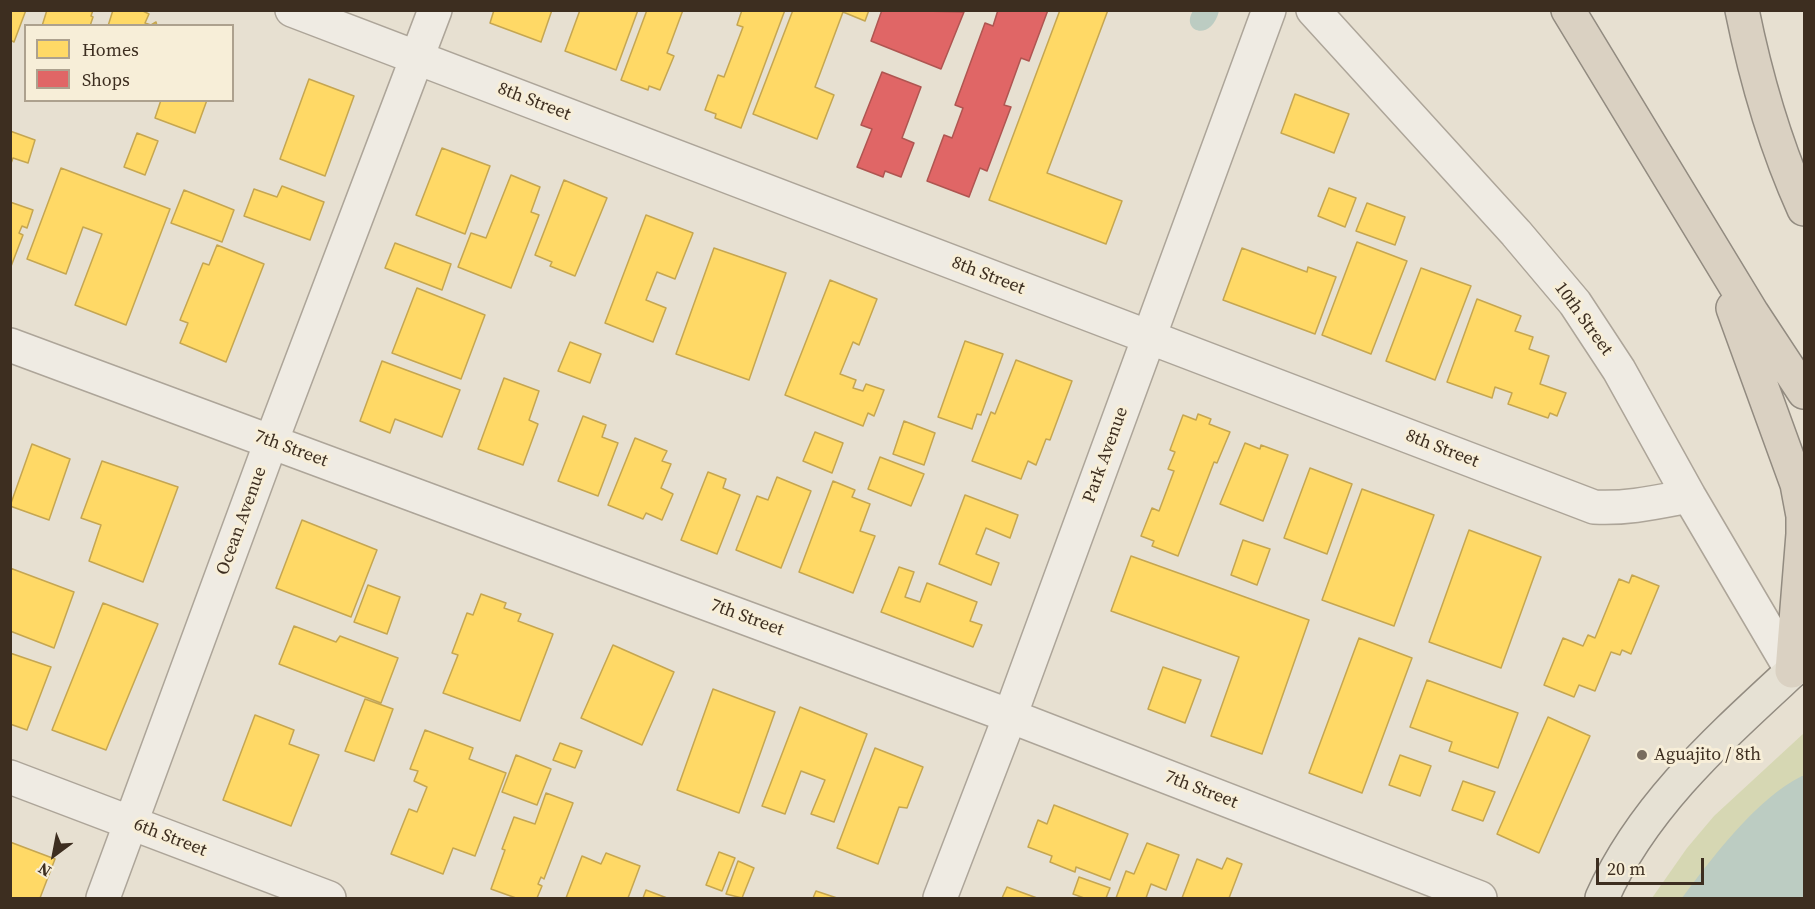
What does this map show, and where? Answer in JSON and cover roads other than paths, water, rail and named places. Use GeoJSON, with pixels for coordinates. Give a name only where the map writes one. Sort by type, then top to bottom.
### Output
{"type":"FeatureCollection","features":[{"type":"Feature","properties":{"kind":"highway"},"geometry":{"type":"LineString","coordinates":[[1568,10],[1710,245],[1804,392]]}},
{"type":"Feature","properties":{"kind":"highway"},"geometry":{"type":"LineString","coordinates":[[1742,10],[1763,99],[1796,182],[1804,209]]}},
{"type":"Feature","properties":{"kind":"highway"},"geometry":{"type":"LineString","coordinates":[[1710,245],[1794,476],[1800,500],[1803,534],[1800,667]]}},
{"type":"Feature","properties":{"kind":"main road"},"geometry":{"type":"LineString","coordinates":[[1602,898],[1634,838],[1663,799],[1725,735],[1800,667]]}},
{"type":"Feature","properties":{"kind":"street","name":"8th Street"},"geometry":{"type":"LineString","coordinates":[[292,10],[1594,507],[1635,506],[1689,496]]}},
{"type":"Feature","properties":{"kind":"street","name":"Ocean Avenue"},"geometry":{"type":"LineString","coordinates":[[103,898],[435,10]]}},
{"type":"Feature","properties":{"kind":"street","name":"Park Avenue"},"geometry":{"type":"LineString","coordinates":[[940,898],[1010,716],[1269,10]]}},
{"type":"Feature","properties":{"kind":"street","name":"10th Street"},"geometry":{"type":"LineString","coordinates":[[1313,10],[1516,233],[1575,303],[1620,370],[1689,496],[1800,667]]}},
{"type":"Feature","properties":{"kind":"street","name":"7th Street"},"geometry":{"type":"LineString","coordinates":[[10,345],[1010,716],[1480,898]]}},
{"type":"Feature","properties":{"kind":"street","name":"6th Street"},"geometry":{"type":"LineString","coordinates":[[10,777],[329,898]]}},
{"type":"Feature","properties":{"kind":"place","name":"Aguajito / 8th"},"geometry":{"type":"Point","coordinates":[1642,755]}}]}
